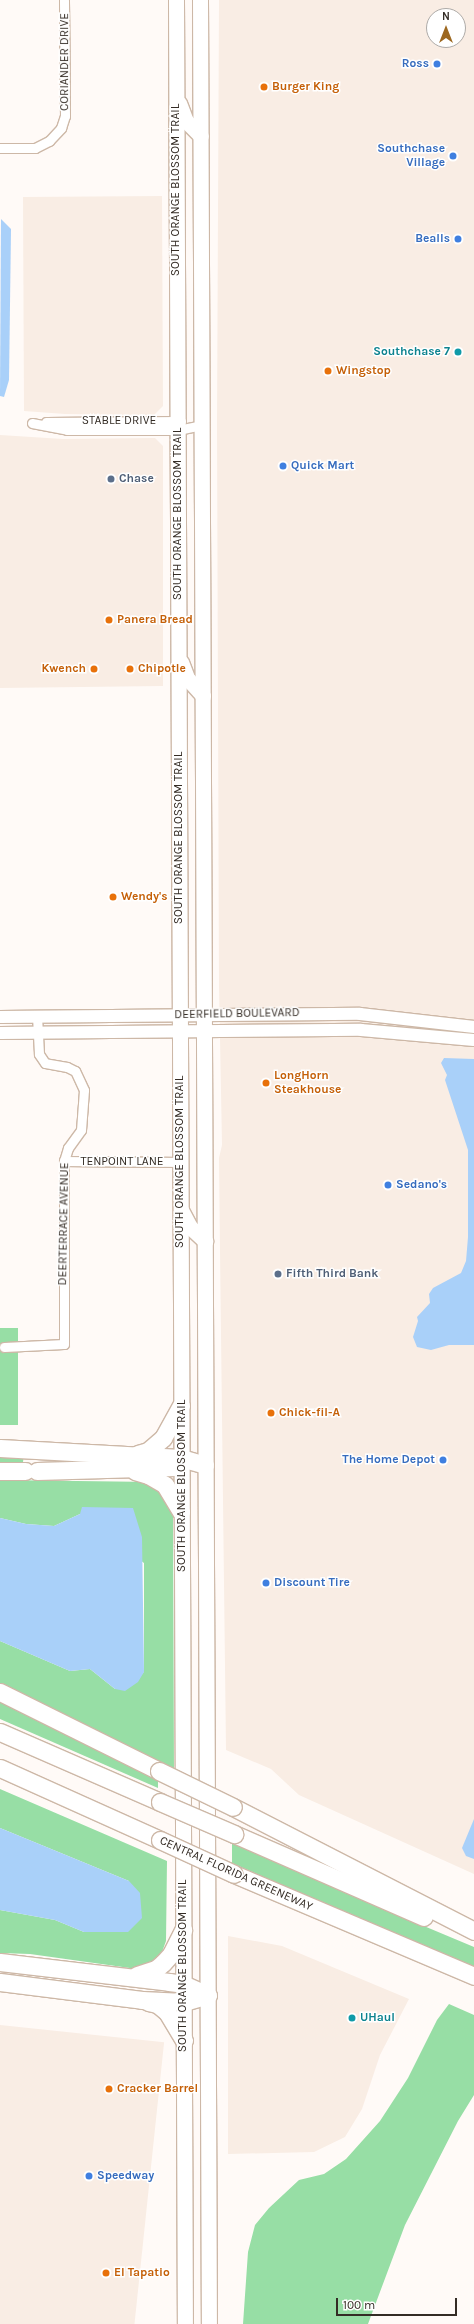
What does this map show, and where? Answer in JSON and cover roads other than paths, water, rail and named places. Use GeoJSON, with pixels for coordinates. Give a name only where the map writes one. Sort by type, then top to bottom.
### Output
{"type":"FeatureCollection","features":[{"type":"Feature","properties":{"kind":"highway"},"geometry":{"type":"LineString","coordinates":[[136,1454],[148,1451],[160,1442],[182,1406]]}},
{"type":"Feature","properties":{"kind":"highway"},"geometry":{"type":"LineString","coordinates":[[0,1448],[136,1454],[206,1465]]}},
{"type":"Feature","properties":{"kind":"highway"},"geometry":{"type":"LineString","coordinates":[[0,1471],[125,1469],[181,1462]]}},
{"type":"Feature","properties":{"kind":"highway"},"geometry":{"type":"LineString","coordinates":[[125,1469],[148,1475],[165,1485],[182,1512]]}},
{"type":"Feature","properties":{"kind":"highway"},"geometry":{"type":"LineString","coordinates":[[0,1692],[233,1807],[474,1931]]}},
{"type":"Feature","properties":{"kind":"highway"},"geometry":{"type":"LineString","coordinates":[[0,1732],[474,1939]]}},
{"type":"Feature","properties":{"kind":"highway","name":"CENTRAL FLORIDA GREENEWAY"},"geometry":{"type":"LineString","coordinates":[[0,1768],[234,1874],[474,1976]]}},
{"type":"Feature","properties":{"kind":"highway"},"geometry":{"type":"LineString","coordinates":[[0,1777],[160,1840]]}},
{"type":"Feature","properties":{"kind":"highway"},"geometry":{"type":"LineString","coordinates":[[133,1976],[156,1969],[163,1963],[171,1954],[183,1930]]}},
{"type":"Feature","properties":{"kind":"highway"},"geometry":{"type":"LineString","coordinates":[[0,1962],[133,1976],[183,1984],[208,1995]]}},
{"type":"Feature","properties":{"kind":"highway"},"geometry":{"type":"LineString","coordinates":[[0,1982],[142,2000],[184,2002],[208,1995]]}},
{"type":"Feature","properties":{"kind":"highway"},"geometry":{"type":"LineString","coordinates":[[142,2000],[157,2004],[167,2012],[184,2040]]}},
{"type":"Feature","properties":{"kind":"main road","name":"SOUTH ORANGE BLOSSOM TRAIL"},"geometry":{"type":"LineString","coordinates":[[176,0],[185,2324]]}},
{"type":"Feature","properties":{"kind":"main road","name":"SOUTH ORANGE BLOSSOM TRAIL"},"geometry":{"type":"LineString","coordinates":[[200,0],[209,2324]]}},
{"type":"Feature","properties":{"kind":"main road"},"geometry":{"type":"LineString","coordinates":[[176,95],[186,121],[201,136]]}},
{"type":"Feature","properties":{"kind":"main road"},"geometry":{"type":"LineString","coordinates":[[178,653],[187,678],[203,696]]}},
{"type":"Feature","properties":{"kind":"main road"},"geometry":{"type":"LineString","coordinates":[[180,1207],[190,1227],[205,1241]]}},
{"type":"Feature","properties":{"kind":"street","name":"CORIANDER DRIVE"},"geometry":{"type":"LineString","coordinates":[[0,148],[34,148],[50,141],[61,128],[65,116],[64,0]]}},
{"type":"Feature","properties":{"kind":"street","name":"STABLE DRIVE"},"geometry":{"type":"LineString","coordinates":[[178,425],[67,430],[32,423],[202,425]]}},
{"type":"Feature","properties":{"kind":"street","name":"DEERFIELD BOULEVARD"},"geometry":{"type":"LineString","coordinates":[[0,1016],[360,1014],[474,1027]]}},
{"type":"Feature","properties":{"kind":"street"},"geometry":{"type":"LineString","coordinates":[[360,1014],[361,1030]]}},
{"type":"Feature","properties":{"kind":"street","name":"DEERTERRACE AVENUE"},"geometry":{"type":"LineString","coordinates":[[4,1346],[64,1344],[64,1162],[68,1148],[81,1130],[84,1090],[75,1071],[67,1067],[45,1063],[39,1054],[37,1016]]}},
{"type":"Feature","properties":{"kind":"street","name":"DEERFIELD BOULEVARD"},"geometry":{"type":"LineString","coordinates":[[0,1033],[204,1030],[361,1030],[474,1040]]}},
{"type":"Feature","properties":{"kind":"street","name":"TENPOINT LANE"},"geometry":{"type":"LineString","coordinates":[[64,1162],[180,1162]]}},
{"type":"Feature","properties":{"kind":"water"},"geometry":{"type":"Polygon","coordinates":[[[1,219],[11,229],[9,380],[4,397],[0,396],[1,219]]]}},
{"type":"Feature","properties":{"kind":"water"},"geometry":{"type":"Polygon","coordinates":[[[444,1058],[474,1059],[474,1345],[449,1345],[431,1350],[417,1347],[413,1337],[418,1321],[417,1317],[430,1303],[429,1294],[433,1288],[461,1273],[466,1261],[468,1237],[468,1150],[445,1080],[447,1075],[441,1063],[444,1058]]]}},
{"type":"Feature","properties":{"kind":"water"},"geometry":{"type":"Polygon","coordinates":[[[82,1507],[133,1508],[142,1537],[144,1672],[138,1682],[125,1691],[115,1689],[90,1669],[70,1671],[0,1641],[0,1518],[26,1524],[54,1526],[80,1514],[82,1507]]]}},
{"type":"Feature","properties":{"kind":"water"},"geometry":{"type":"Polygon","coordinates":[[[474,1819],[474,1859],[466,1856],[462,1848],[474,1819]]]}},
{"type":"Feature","properties":{"kind":"water"},"geometry":{"type":"Polygon","coordinates":[[[0,1828],[129,1881],[140,1893],[142,1918],[128,1932],[84,1932],[55,1920],[0,1910],[0,1828]]]}},
{"type":"Feature","properties":{"kind":"place","name":"Ross"},"geometry":{"type":"Point","coordinates":[437,64]}},
{"type":"Feature","properties":{"kind":"place","name":"Burger King"},"geometry":{"type":"Point","coordinates":[264,87]}},
{"type":"Feature","properties":{"kind":"place","name":"Southchase Village"},"geometry":{"type":"Point","coordinates":[453,156]}},
{"type":"Feature","properties":{"kind":"place","name":"Bealls"},"geometry":{"type":"Point","coordinates":[458,239]}},
{"type":"Feature","properties":{"kind":"place","name":"Southchase 7"},"geometry":{"type":"Point","coordinates":[458,352]}},
{"type":"Feature","properties":{"kind":"place","name":"Wingstop"},"geometry":{"type":"Point","coordinates":[328,371]}},
{"type":"Feature","properties":{"kind":"place","name":"Quick Mart"},"geometry":{"type":"Point","coordinates":[283,466]}},
{"type":"Feature","properties":{"kind":"place","name":"Chase"},"geometry":{"type":"Point","coordinates":[111,479]}},
{"type":"Feature","properties":{"kind":"place","name":"Panera Bread"},"geometry":{"type":"Point","coordinates":[109,620]}},
{"type":"Feature","properties":{"kind":"place","name":"Kwench"},"geometry":{"type":"Point","coordinates":[94,669]}},
{"type":"Feature","properties":{"kind":"place","name":"Chipotle"},"geometry":{"type":"Point","coordinates":[130,669]}},
{"type":"Feature","properties":{"kind":"place","name":"Wendy's"},"geometry":{"type":"Point","coordinates":[113,897]}},
{"type":"Feature","properties":{"kind":"place","name":"LongHorn Steakhouse"},"geometry":{"type":"Point","coordinates":[266,1083]}},
{"type":"Feature","properties":{"kind":"place","name":"Sedano's"},"geometry":{"type":"Point","coordinates":[388,1185]}},
{"type":"Feature","properties":{"kind":"place","name":"Fifth Third Bank"},"geometry":{"type":"Point","coordinates":[278,1274]}},
{"type":"Feature","properties":{"kind":"place","name":"Chick-fil-A"},"geometry":{"type":"Point","coordinates":[271,1413]}},
{"type":"Feature","properties":{"kind":"place","name":"The Home Depot"},"geometry":{"type":"Point","coordinates":[443,1460]}},
{"type":"Feature","properties":{"kind":"place","name":"Discount Tire"},"geometry":{"type":"Point","coordinates":[266,1583]}},
{"type":"Feature","properties":{"kind":"place","name":"UHaul"},"geometry":{"type":"Point","coordinates":[352,2018]}},
{"type":"Feature","properties":{"kind":"place","name":"Cracker Barrel"},"geometry":{"type":"Point","coordinates":[109,2089]}},
{"type":"Feature","properties":{"kind":"place","name":"Speedway"},"geometry":{"type":"Point","coordinates":[89,2176]}},
{"type":"Feature","properties":{"kind":"place","name":"El Tapatio"},"geometry":{"type":"Point","coordinates":[106,2273]}}]}
